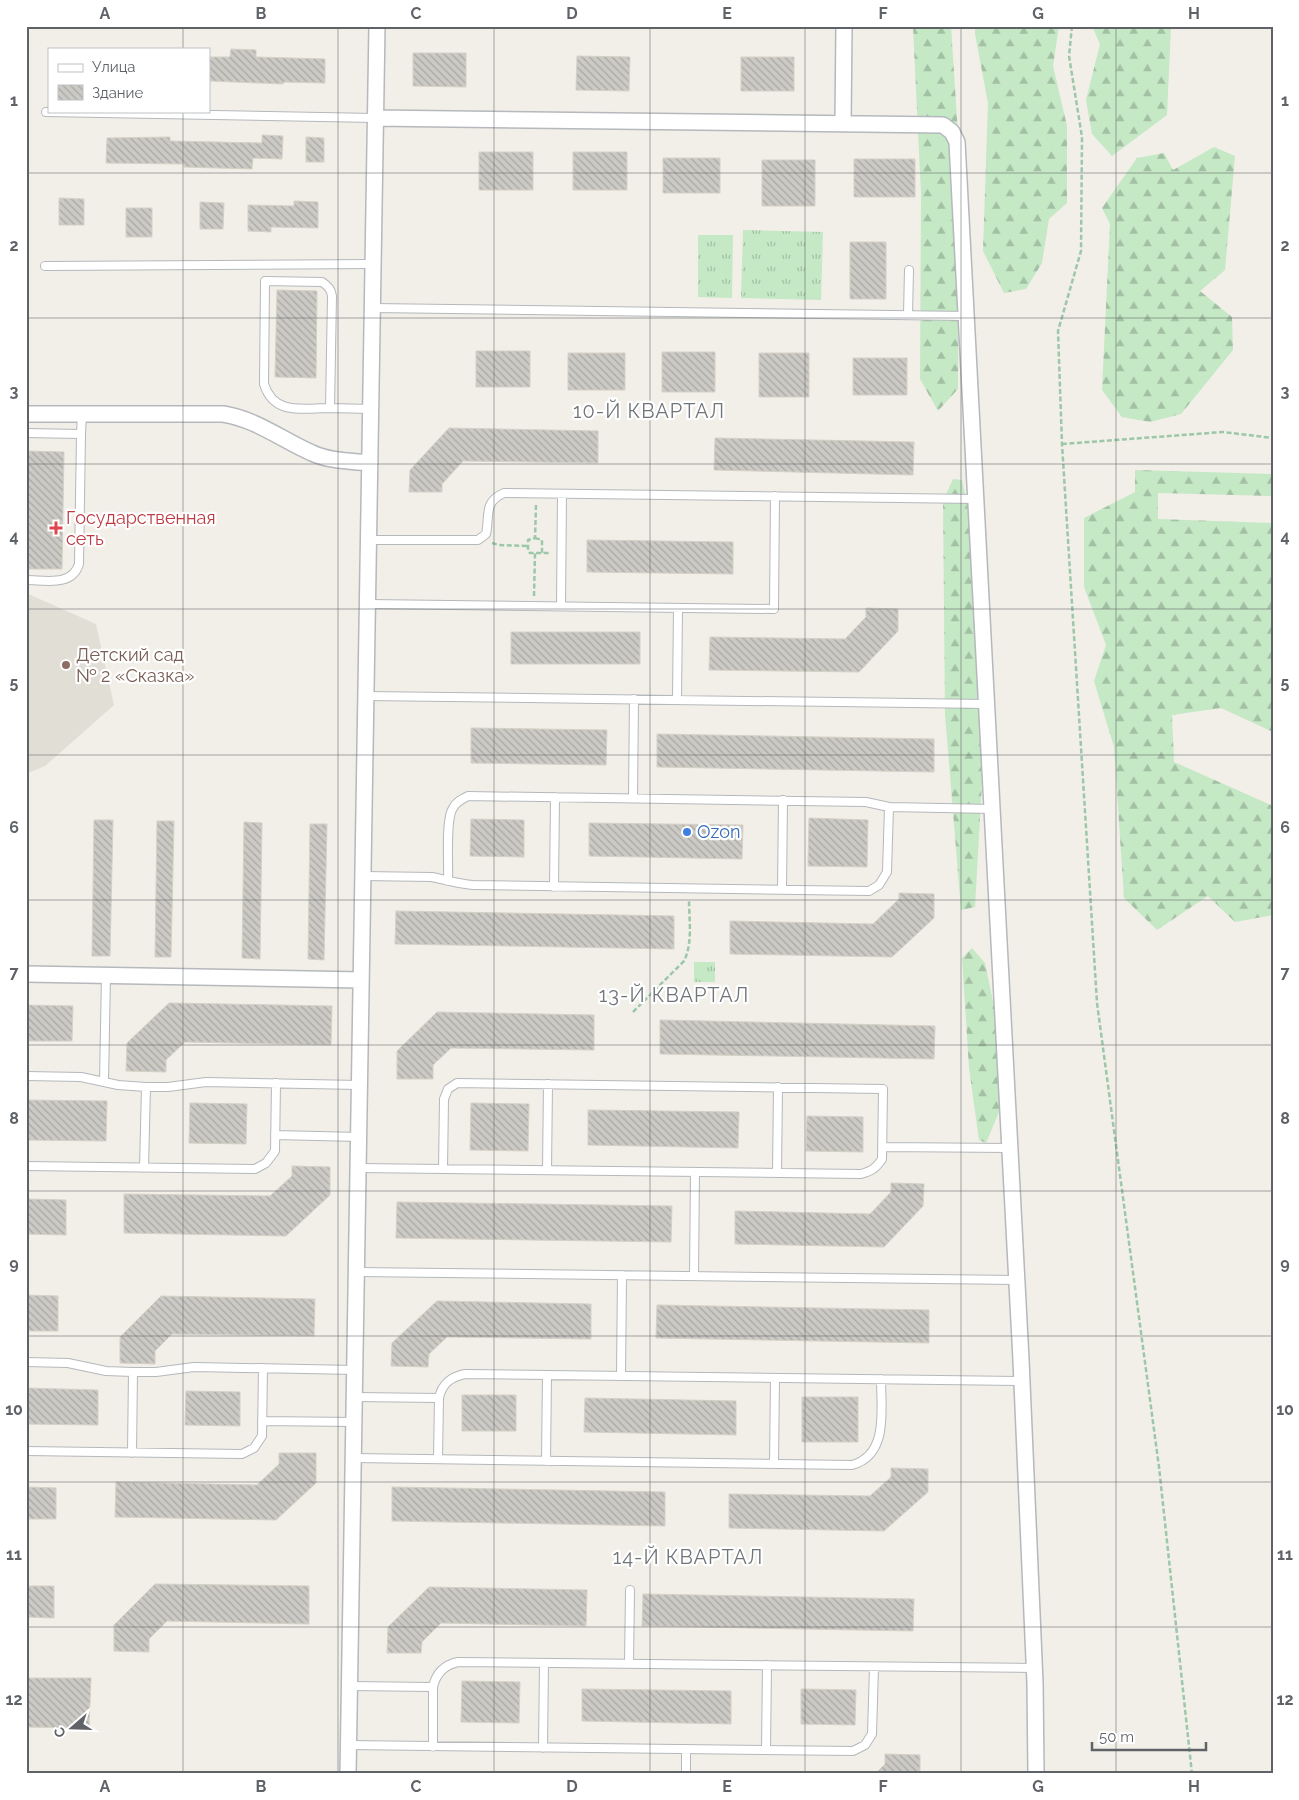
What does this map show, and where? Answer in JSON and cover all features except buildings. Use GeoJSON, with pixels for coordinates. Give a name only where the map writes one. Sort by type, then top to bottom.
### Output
{"type":"FeatureCollection","features":[{"type":"Feature","properties":{"kind":"street"},"geometry":{"type":"LineString","coordinates":[[348,1774],[377,26]]}},
{"type":"Feature","properties":{"kind":"street"},"geometry":{"type":"LineString","coordinates":[[843,123],[844,26]]}},
{"type":"Feature","properties":{"kind":"street"},"geometry":{"type":"LineString","coordinates":[[375,118],[942,125],[950,129],[955,136],[958,148],[977,499],[1022,1381],[1034,1668],[1036,1774]]}},
{"type":"Feature","properties":{"kind":"street"},"geometry":{"type":"LineString","coordinates":[[26,414],[223,414],[248,420],[313,454],[370,463]]}},
{"type":"Feature","properties":{"kind":"street"},"geometry":{"type":"LineString","coordinates":[[26,974],[361,980]]}},
{"type":"Feature","properties":{"kind":"lane"},"geometry":{"type":"LineString","coordinates":[[46,112],[375,118]]}},
{"type":"Feature","properties":{"kind":"lane"},"geometry":{"type":"LineString","coordinates":[[266,264],[264,384],[267,394],[278,405],[286,407],[370,409]]}},
{"type":"Feature","properties":{"kind":"lane"},"geometry":{"type":"LineString","coordinates":[[45,266],[373,264]]}},
{"type":"Feature","properties":{"kind":"lane"},"geometry":{"type":"LineString","coordinates":[[908,315],[909,270]]}},
{"type":"Feature","properties":{"kind":"lane"},"geometry":{"type":"LineString","coordinates":[[266,281],[322,282],[331,290],[330,408]]}},
{"type":"Feature","properties":{"kind":"lane"},"geometry":{"type":"LineString","coordinates":[[372,308],[967,316]]}},
{"type":"Feature","properties":{"kind":"lane"},"geometry":{"type":"LineString","coordinates":[[26,580],[63,581],[71,577],[77,570],[79,564],[82,414]]}},
{"type":"Feature","properties":{"kind":"lane"},"geometry":{"type":"LineString","coordinates":[[26,433],[81,434]]}},
{"type":"Feature","properties":{"kind":"lane"},"geometry":{"type":"LineString","coordinates":[[368,540],[473,541],[482,538],[486,534],[488,527],[489,505],[497,496],[504,493],[977,499]]}},
{"type":"Feature","properties":{"kind":"lane"},"geometry":{"type":"LineString","coordinates":[[561,606],[562,494]]}},
{"type":"Feature","properties":{"kind":"lane"},"geometry":{"type":"LineString","coordinates":[[368,604],[774,609],[775,496]]}},
{"type":"Feature","properties":{"kind":"lane"},"geometry":{"type":"LineString","coordinates":[[676,700],[678,608]]}},
{"type":"Feature","properties":{"kind":"lane"},"geometry":{"type":"LineString","coordinates":[[366,696],[987,704]]}},
{"type":"Feature","properties":{"kind":"lane"},"geometry":{"type":"LineString","coordinates":[[633,798],[634,699]]}},
{"type":"Feature","properties":{"kind":"lane"},"geometry":{"type":"LineString","coordinates":[[448,881],[449,818],[453,807],[468,796],[871,802],[889,807],[992,809]]}},
{"type":"Feature","properties":{"kind":"lane"},"geometry":{"type":"LineString","coordinates":[[554,886],[555,798]]}},
{"type":"Feature","properties":{"kind":"lane"},"geometry":{"type":"LineString","coordinates":[[782,890],[783,800]]}},
{"type":"Feature","properties":{"kind":"lane"},"geometry":{"type":"LineString","coordinates":[[363,876],[432,877],[473,886],[869,891],[879,885],[885,877],[888,864],[889,807]]}},
{"type":"Feature","properties":{"kind":"lane"},"geometry":{"type":"LineString","coordinates":[[104,1082],[106,975]]}},
{"type":"Feature","properties":{"kind":"lane"},"geometry":{"type":"LineString","coordinates":[[26,1076],[81,1077],[118,1085],[146,1087],[168,1087],[198,1082],[360,1085]]}},
{"type":"Feature","properties":{"kind":"lane"},"geometry":{"type":"LineString","coordinates":[[26,1166],[254,1169],[266,1163],[274,1151],[276,1083]]}},
{"type":"Feature","properties":{"kind":"lane"},"geometry":{"type":"LineString","coordinates":[[358,1168],[861,1174],[872,1171],[882,1159],[883,1089],[457,1083],[448,1089],[444,1099],[443,1169]]}},
{"type":"Feature","properties":{"kind":"lane"},"geometry":{"type":"LineString","coordinates":[[548,1084],[548,1170]]}},
{"type":"Feature","properties":{"kind":"lane"},"geometry":{"type":"LineString","coordinates":[[144,1168],[146,1087]]}},
{"type":"Feature","properties":{"kind":"lane"},"geometry":{"type":"LineString","coordinates":[[778,1087],[778,1173]]}},
{"type":"Feature","properties":{"kind":"lane"},"geometry":{"type":"LineString","coordinates":[[275,1135],[359,1137]]}},
{"type":"Feature","properties":{"kind":"lane"},"geometry":{"type":"LineString","coordinates":[[883,1146],[1010,1148]]}},
{"type":"Feature","properties":{"kind":"lane"},"geometry":{"type":"LineString","coordinates":[[694,1276],[695,1172]]}},
{"type":"Feature","properties":{"kind":"lane"},"geometry":{"type":"LineString","coordinates":[[357,1272],[1017,1280]]}},
{"type":"Feature","properties":{"kind":"lane"},"geometry":{"type":"LineString","coordinates":[[621,1376],[622,1275]]}},
{"type":"Feature","properties":{"kind":"lane"},"geometry":{"type":"LineString","coordinates":[[26,1362],[68,1363],[106,1371],[133,1372],[156,1372],[186,1367],[355,1370]]}},
{"type":"Feature","properties":{"kind":"lane"},"geometry":{"type":"LineString","coordinates":[[26,1451],[242,1454],[248,1452],[259,1443],[262,1436],[263,1368]]}},
{"type":"Feature","properties":{"kind":"lane"},"geometry":{"type":"LineString","coordinates":[[132,1453],[133,1372]]}},
{"type":"Feature","properties":{"kind":"lane"},"geometry":{"type":"LineString","coordinates":[[438,1459],[439,1398],[443,1386],[450,1379],[465,1374],[1022,1381]]}},
{"type":"Feature","properties":{"kind":"lane"},"geometry":{"type":"LineString","coordinates":[[546,1460],[547,1375]]}},
{"type":"Feature","properties":{"kind":"lane"},"geometry":{"type":"LineString","coordinates":[[774,1464],[775,1378]]}},
{"type":"Feature","properties":{"kind":"lane"},"geometry":{"type":"LineString","coordinates":[[354,1458],[852,1465],[864,1461],[871,1455],[879,1441],[882,1379]]}},
{"type":"Feature","properties":{"kind":"lane"},"geometry":{"type":"LineString","coordinates":[[354,1397],[439,1398]]}},
{"type":"Feature","properties":{"kind":"lane"},"geometry":{"type":"LineString","coordinates":[[262,1420],[354,1422]]}},
{"type":"Feature","properties":{"kind":"lane"},"geometry":{"type":"LineString","coordinates":[[630,1590],[630,1664]]}},
{"type":"Feature","properties":{"kind":"lane"},"geometry":{"type":"LineString","coordinates":[[433,1747],[434,1680],[441,1670],[451,1663],[458,1662],[1034,1668]]}},
{"type":"Feature","properties":{"kind":"lane"},"geometry":{"type":"LineString","coordinates":[[543,1748],[544,1663]]}},
{"type":"Feature","properties":{"kind":"lane"},"geometry":{"type":"LineString","coordinates":[[766,1750],[767,1665]]}},
{"type":"Feature","properties":{"kind":"lane"},"geometry":{"type":"LineString","coordinates":[[349,1746],[853,1751],[865,1745],[872,1734],[874,1666]]}},
{"type":"Feature","properties":{"kind":"lane"},"geometry":{"type":"LineString","coordinates":[[350,1686],[433,1686]]}},
{"type":"Feature","properties":{"kind":"lane"},"geometry":{"type":"LineString","coordinates":[[686,1750],[686,1774]]}},
{"type":"Feature","properties":{"kind":"path"},"geometry":{"type":"LineString","coordinates":[[1072,26],[1069,56],[1082,137],[1080,251],[1058,332],[1062,444],[1097,1003],[1158,1467],[1192,1774]]}},
{"type":"Feature","properties":{"kind":"path"},"geometry":{"type":"LineString","coordinates":[[1062,444],[1223,432],[1273,438]]}},
{"type":"Feature","properties":{"kind":"path"},"geometry":{"type":"LineString","coordinates":[[536,493],[536,538]]}},
{"type":"Feature","properties":{"kind":"path"},"geometry":{"type":"LineString","coordinates":[[482,538],[499,545],[528,546]]}},
{"type":"Feature","properties":{"kind":"path"},"geometry":{"type":"LineString","coordinates":[[542,553],[542,540],[536,538],[529,539],[529,552],[535,553],[542,553],[561,553]]}},
{"type":"Feature","properties":{"kind":"path"},"geometry":{"type":"LineString","coordinates":[[534,606],[535,553]]}},
{"type":"Feature","properties":{"kind":"path"},"geometry":{"type":"LineString","coordinates":[[633,1012],[678,967],[687,954],[690,888]]}},
{"type":"Feature","properties":{"kind":"shaded area","name":"Детский сад № 2 «Сказка»"},"geometry":{"type":"Polygon","coordinates":[[[26,593],[96,624],[114,705],[45,766],[26,774],[26,593]]]}},
{"type":"Feature","properties":{"kind":"green space"},"geometry":{"type":"Polygon","coordinates":[[[913,26],[951,26],[959,150],[958,389],[938,411],[920,379],[921,194],[913,26]]]}},
{"type":"Feature","properties":{"kind":"green space"},"geometry":{"type":"Polygon","coordinates":[[[975,26],[1059,26],[1053,66],[1067,126],[1067,203],[1049,219],[1042,263],[1026,289],[1004,293],[983,251],[988,103],[975,26]]]}},
{"type":"Feature","properties":{"kind":"green space"},"geometry":{"type":"Polygon","coordinates":[[[1092,26],[1171,26],[1167,115],[1112,156],[1092,134],[1086,100],[1100,44],[1092,26]]]}},
{"type":"Feature","properties":{"kind":"green space"},"geometry":{"type":"Polygon","coordinates":[[[1214,147],[1235,156],[1225,270],[1200,291],[1232,317],[1233,350],[1181,414],[1150,422],[1122,417],[1102,390],[1110,224],[1102,208],[1137,158],[1164,153],[1173,170],[1214,147]]]}},
{"type":"Feature","properties":{"kind":"green space"},"geometry":{"type":"Polygon","coordinates":[[[743,230],[823,232],[821,300],[741,298],[743,230]]]}},
{"type":"Feature","properties":{"kind":"green space"},"geometry":{"type":"Polygon","coordinates":[[[698,235],[733,235],[732,298],[698,297],[698,235]]]}},
{"type":"Feature","properties":{"kind":"green space"},"geometry":{"type":"Polygon","coordinates":[[[1135,470],[1273,474],[1273,496],[1158,493],[1158,519],[1273,523],[1273,732],[1221,708],[1172,715],[1174,762],[1273,806],[1273,915],[1235,922],[1208,896],[1157,930],[1124,898],[1114,747],[1094,681],[1106,645],[1084,587],[1084,518],[1135,492],[1135,470]]]}},
{"type":"Feature","properties":{"kind":"green space"},"geometry":{"type":"Polygon","coordinates":[[[953,479],[962,480],[973,531],[982,783],[975,907],[961,910],[945,714],[943,501],[953,479]]]}},
{"type":"Feature","properties":{"kind":"green space"},"geometry":{"type":"Polygon","coordinates":[[[972,948],[985,963],[998,1025],[1001,1107],[986,1143],[979,1140],[969,1068],[962,958],[972,948]]]}},
{"type":"Feature","properties":{"kind":"green space"},"geometry":{"type":"Polygon","coordinates":[[[694,962],[715,962],[715,982],[694,982],[694,962]]]}},
{"type":"Feature","properties":{"kind":"place","name":"Государственная сеть"},"geometry":{"type":"Point","coordinates":[56,528]}},
{"type":"Feature","properties":{"kind":"place","name":"Детский сад № 2 «Сказка»"},"geometry":{"type":"Point","coordinates":[66,665]}},
{"type":"Feature","properties":{"kind":"place","name":"Ozon"},"geometry":{"type":"Point","coordinates":[687,832]}},
{"type":"Feature","properties":{"kind":"district","name":"10-Й КВАРТАЛ"},"geometry":{"type":"Point","coordinates":[649,411]}},
{"type":"Feature","properties":{"kind":"district","name":"13-Й КВАРТАЛ"},"geometry":{"type":"Point","coordinates":[674,995]}},
{"type":"Feature","properties":{"kind":"district","name":"14-Й КВАРТАЛ"},"geometry":{"type":"Point","coordinates":[688,1557]}}]}
